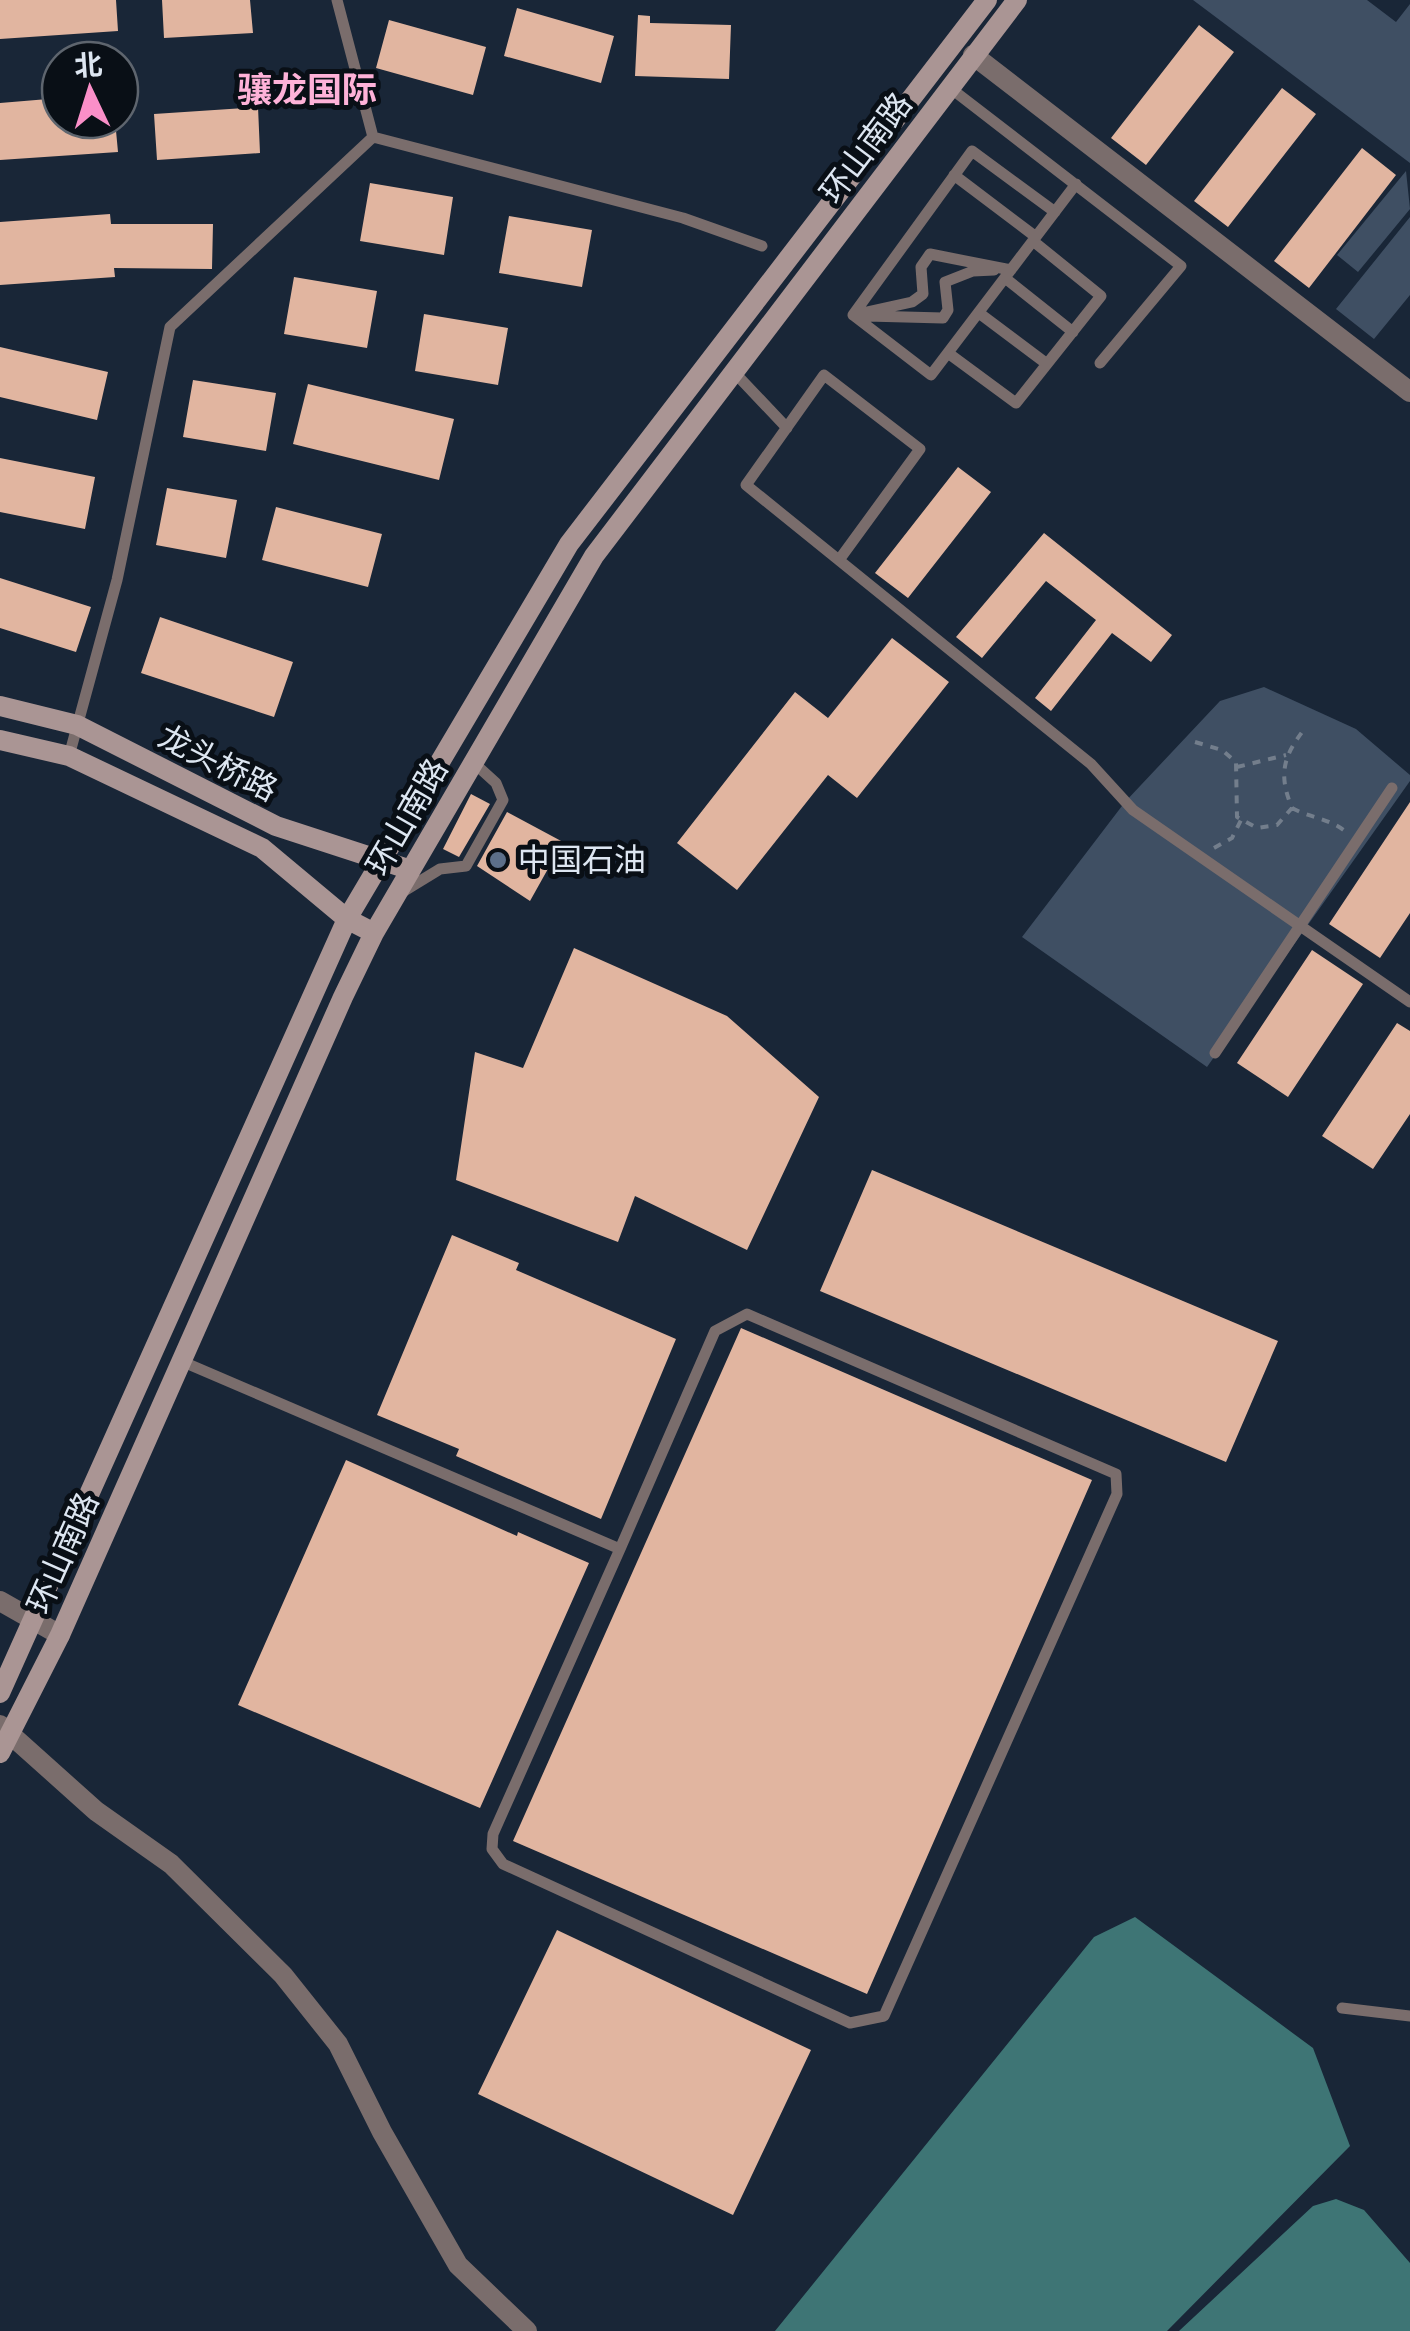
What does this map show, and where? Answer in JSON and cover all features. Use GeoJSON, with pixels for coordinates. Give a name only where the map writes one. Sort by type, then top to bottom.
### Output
{"type":"FeatureCollection","features":[{"type":"Feature","properties":{"kind":"main road","name":"环山南路"},"geometry":{"type":"LineString","coordinates":[[0,1693],[347,918],[569,544],[987,0]]}},
{"type":"Feature","properties":{"kind":"main road","name":"环山南路"},"geometry":{"type":"LineString","coordinates":[[0,1754],[4,1729],[60,1635],[374,934],[411,870],[594,556],[1017,0]]}},
{"type":"Feature","properties":{"kind":"main road","name":"龙头桥路"},"geometry":{"type":"LineString","coordinates":[[0,706],[77,725],[276,826],[411,870]]}},
{"type":"Feature","properties":{"kind":"main road","name":"龙头桥路"},"geometry":{"type":"LineString","coordinates":[[0,740],[68,756],[262,848],[347,918],[374,934]]}},
{"type":"Feature","properties":{"kind":"street"},"geometry":{"type":"LineString","coordinates":[[974,55],[1410,392]]}},
{"type":"Feature","properties":{"kind":"street"},"geometry":{"type":"LineString","coordinates":[[0,1601],[60,1635]]}},
{"type":"Feature","properties":{"kind":"street"},"geometry":{"type":"LineString","coordinates":[[4,1729],[96,1811],[171,1864],[283,1975],[338,2044],[382,2132],[458,2265],[527,2331]]}},
{"type":"Feature","properties":{"kind":"lane"},"geometry":{"type":"LineString","coordinates":[[337,0],[373,137]]}},
{"type":"Feature","properties":{"kind":"lane"},"geometry":{"type":"LineString","coordinates":[[949,88],[1181,266],[1100,363]]}},
{"type":"Feature","properties":{"kind":"lane"},"geometry":{"type":"LineString","coordinates":[[373,137],[683,218],[762,246]]}},
{"type":"Feature","properties":{"kind":"lane"},"geometry":{"type":"LineString","coordinates":[[68,756],[118,580],[170,328],[373,137]]}},
{"type":"Feature","properties":{"kind":"lane"},"geometry":{"type":"LineString","coordinates":[[853,316],[972,151],[1055,212]]}},
{"type":"Feature","properties":{"kind":"lane"},"geometry":{"type":"LineString","coordinates":[[948,353],[1016,403],[1102,296],[954,175]]}},
{"type":"Feature","properties":{"kind":"lane"},"geometry":{"type":"LineString","coordinates":[[853,316],[932,375],[1076,184]]}},
{"type":"Feature","properties":{"kind":"lane"},"geometry":{"type":"LineString","coordinates":[[853,316],[912,302],[923,294],[921,267],[930,254],[1008,274],[1073,332]]}},
{"type":"Feature","properties":{"kind":"lane"},"geometry":{"type":"LineString","coordinates":[[853,316],[933,321],[948,310],[945,282],[953,276],[1008,274]]}},
{"type":"Feature","properties":{"kind":"lane"},"geometry":{"type":"LineString","coordinates":[[978,313],[1047,364]]}},
{"type":"Feature","properties":{"kind":"lane"},"geometry":{"type":"LineString","coordinates":[[734,372],[787,428]]}},
{"type":"Feature","properties":{"kind":"lane"},"geometry":{"type":"LineString","coordinates":[[839,560],[920,449],[824,375],[746,485],[1091,764],[1132,810],[1410,1002]]}},
{"type":"Feature","properties":{"kind":"lane"},"geometry":{"type":"LineString","coordinates":[[396,896],[440,869],[466,866],[504,800],[496,783],[474,763]]}},
{"type":"Feature","properties":{"kind":"lane"},"geometry":{"type":"LineString","coordinates":[[1215,1054],[1297,924],[1392,788]]}},
{"type":"Feature","properties":{"kind":"lane"},"geometry":{"type":"LineString","coordinates":[[747,1314],[1116,1474],[1117,1494],[884,2016],[850,2023],[503,1864],[492,1849],[494,1834],[620,1549],[715,1332],[747,1314]]}},
{"type":"Feature","properties":{"kind":"lane"},"geometry":{"type":"LineString","coordinates":[[181,1361],[620,1549]]}},
{"type":"Feature","properties":{"kind":"lane"},"geometry":{"type":"LineString","coordinates":[[1342,2008],[1410,2016]]}},
{"type":"Feature","properties":{"kind":"path"},"geometry":{"type":"LineString","coordinates":[[1306,727],[1286,755],[1281,773],[1292,808],[1309,818],[1329,819],[1356,840]]}},
{"type":"Feature","properties":{"kind":"path"},"geometry":{"type":"LineString","coordinates":[[1195,742],[1222,750],[1237,767],[1234,803],[1240,820],[1232,838],[1196,854]]}},
{"type":"Feature","properties":{"kind":"path"},"geometry":{"type":"LineString","coordinates":[[1237,767],[1286,755]]}},
{"type":"Feature","properties":{"kind":"path"},"geometry":{"type":"LineString","coordinates":[[1240,820],[1257,828],[1276,825],[1292,808]]}},
{"type":"Feature","properties":{"kind":"shaded area"},"geometry":{"type":"Polygon","coordinates":[[[1193,0],[1367,0],[1396,22],[1410,4],[1410,163],[1193,0]]]}},
{"type":"Feature","properties":{"kind":"shaded area"},"geometry":{"type":"Polygon","coordinates":[[[1406,171],[1410,209],[1358,272],[1337,255],[1406,171]]]}},
{"type":"Feature","properties":{"kind":"shaded area"},"geometry":{"type":"Polygon","coordinates":[[[1410,217],[1410,295],[1374,339],[1336,309],[1410,217]]]}},
{"type":"Feature","properties":{"kind":"shaded area"},"geometry":{"type":"Polygon","coordinates":[[[1264,687],[1356,729],[1410,775],[1410,781],[1207,1067],[1022,937],[1125,802],[1220,701],[1264,687]]]}},
{"type":"Feature","properties":{"kind":"shaded area"},"geometry":{"type":"Polygon","coordinates":[[[1135,1917],[1313,2048],[1350,2146],[1167,2331],[775,2331],[1094,1937],[1135,1917]]]}},
{"type":"Feature","properties":{"kind":"shaded area"},"geometry":{"type":"Polygon","coordinates":[[[1336,2199],[1364,2210],[1410,2263],[1410,2331],[1179,2331],[1313,2206],[1336,2199]]]}},
{"type":"Feature","properties":{"kind":"building"},"geometry":{"type":"Polygon","coordinates":[[[0,0],[116,0],[118,31],[0,39],[0,0]]]}},
{"type":"Feature","properties":{"kind":"building"},"geometry":{"type":"Polygon","coordinates":[[[162,0],[250,0],[253,33],[164,38],[162,0]]]}},
{"type":"Feature","properties":{"kind":"building"},"geometry":{"type":"Polygon","coordinates":[[[517,8],[614,36],[601,83],[504,56],[517,8]]]}},
{"type":"Feature","properties":{"kind":"building"},"geometry":{"type":"Polygon","coordinates":[[[638,15],[650,16],[650,23],[731,25],[729,79],[635,76],[638,15]]]}},
{"type":"Feature","properties":{"kind":"building"},"geometry":{"type":"Polygon","coordinates":[[[389,20],[486,47],[473,95],[376,68],[389,20]]]}},
{"type":"Feature","properties":{"kind":"building"},"geometry":{"type":"Polygon","coordinates":[[[1199,25],[1234,52],[1146,165],[1111,138],[1199,25]]]}},
{"type":"Feature","properties":{"kind":"building"},"geometry":{"type":"Polygon","coordinates":[[[1282,88],[1316,114],[1228,227],[1194,201],[1282,88]]]}},
{"type":"Feature","properties":{"kind":"building"},"geometry":{"type":"Polygon","coordinates":[[[40,100],[40,140],[117,140],[118,152],[0,160],[0,103],[40,100]]]}},
{"type":"Feature","properties":{"kind":"building"},"geometry":{"type":"Polygon","coordinates":[[[258,107],[260,153],[157,160],[154,114],[258,107]]]}},
{"type":"Feature","properties":{"kind":"building"},"geometry":{"type":"Polygon","coordinates":[[[1362,148],[1396,175],[1309,288],[1274,261],[1362,148]]]}},
{"type":"Feature","properties":{"kind":"building"},"geometry":{"type":"Polygon","coordinates":[[[370,183],[453,197],[444,255],[360,241],[370,183]]]}},
{"type":"Feature","properties":{"kind":"building"},"geometry":{"type":"Polygon","coordinates":[[[110,214],[111,224],[213,224],[212,269],[114,268],[115,277],[0,285],[0,222],[110,214]]]}},
{"type":"Feature","properties":{"kind":"building"},"geometry":{"type":"Polygon","coordinates":[[[509,216],[592,230],[582,287],[499,273],[509,216]]]}},
{"type":"Feature","properties":{"kind":"building"},"geometry":{"type":"Polygon","coordinates":[[[294,277],[377,291],[367,348],[284,334],[294,277]]]}},
{"type":"Feature","properties":{"kind":"building"},"geometry":{"type":"Polygon","coordinates":[[[424,314],[508,328],[498,385],[415,371],[424,314]]]}},
{"type":"Feature","properties":{"kind":"building"},"geometry":{"type":"Polygon","coordinates":[[[0,347],[108,372],[97,420],[0,397],[0,347]]]}},
{"type":"Feature","properties":{"kind":"building"},"geometry":{"type":"Polygon","coordinates":[[[193,380],[276,393],[266,451],[183,437],[193,380]]]}},
{"type":"Feature","properties":{"kind":"building"},"geometry":{"type":"Polygon","coordinates":[[[308,384],[454,419],[439,480],[293,444],[308,384]]]}},
{"type":"Feature","properties":{"kind":"building"},"geometry":{"type":"Polygon","coordinates":[[[0,458],[95,477],[85,529],[0,512],[0,458]]]}},
{"type":"Feature","properties":{"kind":"building"},"geometry":{"type":"Polygon","coordinates":[[[958,467],[991,492],[908,598],[875,573],[958,467]]]}},
{"type":"Feature","properties":{"kind":"building"},"geometry":{"type":"Polygon","coordinates":[[[167,488],[237,500],[226,558],[156,545],[167,488]]]}},
{"type":"Feature","properties":{"kind":"building"},"geometry":{"type":"Polygon","coordinates":[[[276,507],[382,534],[368,587],[262,560],[276,507]]]}},
{"type":"Feature","properties":{"kind":"building"},"geometry":{"type":"Polygon","coordinates":[[[1044,533],[1172,635],[1151,662],[1112,633],[1051,711],[1035,698],[1096,620],[1046,581],[982,658],[956,637],[1044,533]]]}},
{"type":"Feature","properties":{"kind":"building"},"geometry":{"type":"Polygon","coordinates":[[[0,578],[91,607],[76,652],[0,628],[0,578]]]}},
{"type":"Feature","properties":{"kind":"building"},"geometry":{"type":"Polygon","coordinates":[[[160,617],[293,662],[274,717],[141,673],[160,617]]]}},
{"type":"Feature","properties":{"kind":"building"},"geometry":{"type":"Polygon","coordinates":[[[892,638],[949,682],[857,798],[828,775],[737,890],[677,843],[795,692],[828,718],[892,638]]]}},
{"type":"Feature","properties":{"kind":"building"},"geometry":{"type":"Polygon","coordinates":[[[471,794],[490,804],[459,857],[443,849],[471,794]]]}},
{"type":"Feature","properties":{"kind":"building"},"geometry":{"type":"Polygon","coordinates":[[[1410,802],[1410,913],[1380,958],[1329,924],[1410,802]]]}},
{"type":"Feature","properties":{"kind":"building"},"geometry":{"type":"Polygon","coordinates":[[[507,812],[563,842],[530,901],[477,866],[507,812]]]}},
{"type":"Feature","properties":{"kind":"building"},"geometry":{"type":"Polygon","coordinates":[[[574,948],[727,1016],[819,1097],[747,1250],[635,1196],[618,1242],[456,1180],[475,1052],[523,1068],[574,948]]]}},
{"type":"Feature","properties":{"kind":"building"},"geometry":{"type":"Polygon","coordinates":[[[1312,950],[1363,984],[1288,1097],[1237,1063],[1312,950]]]}},
{"type":"Feature","properties":{"kind":"building"},"geometry":{"type":"Polygon","coordinates":[[[1397,1023],[1410,1031],[1410,1114],[1373,1169],[1322,1136],[1397,1023]]]}},
{"type":"Feature","properties":{"kind":"building"},"geometry":{"type":"Polygon","coordinates":[[[872,1170],[1278,1341],[1226,1462],[820,1291],[872,1170]]]}},
{"type":"Feature","properties":{"kind":"building"},"geometry":{"type":"Polygon","coordinates":[[[452,1235],[519,1263],[516,1270],[676,1339],[601,1519],[456,1456],[459,1449],[377,1415],[452,1235]]]}},
{"type":"Feature","properties":{"kind":"building"},"geometry":{"type":"Polygon","coordinates":[[[741,1328],[1092,1480],[867,1994],[513,1841],[741,1328]]]}},
{"type":"Feature","properties":{"kind":"building"},"geometry":{"type":"Polygon","coordinates":[[[346,1460],[517,1536],[518,1532],[589,1563],[480,1808],[238,1705],[346,1460]]]}},
{"type":"Feature","properties":{"kind":"building"},"geometry":{"type":"Polygon","coordinates":[[[557,1930],[811,2050],[733,2215],[478,2094],[557,1930]]]}},
{"type":"Feature","properties":{"kind":"place","name":"中国石油"},"geometry":{"type":"Point","coordinates":[498,860]}},
{"type":"Feature","properties":{"kind":"district","name":"骧龙国际"},"geometry":{"type":"Point","coordinates":[307,90]}}]}
